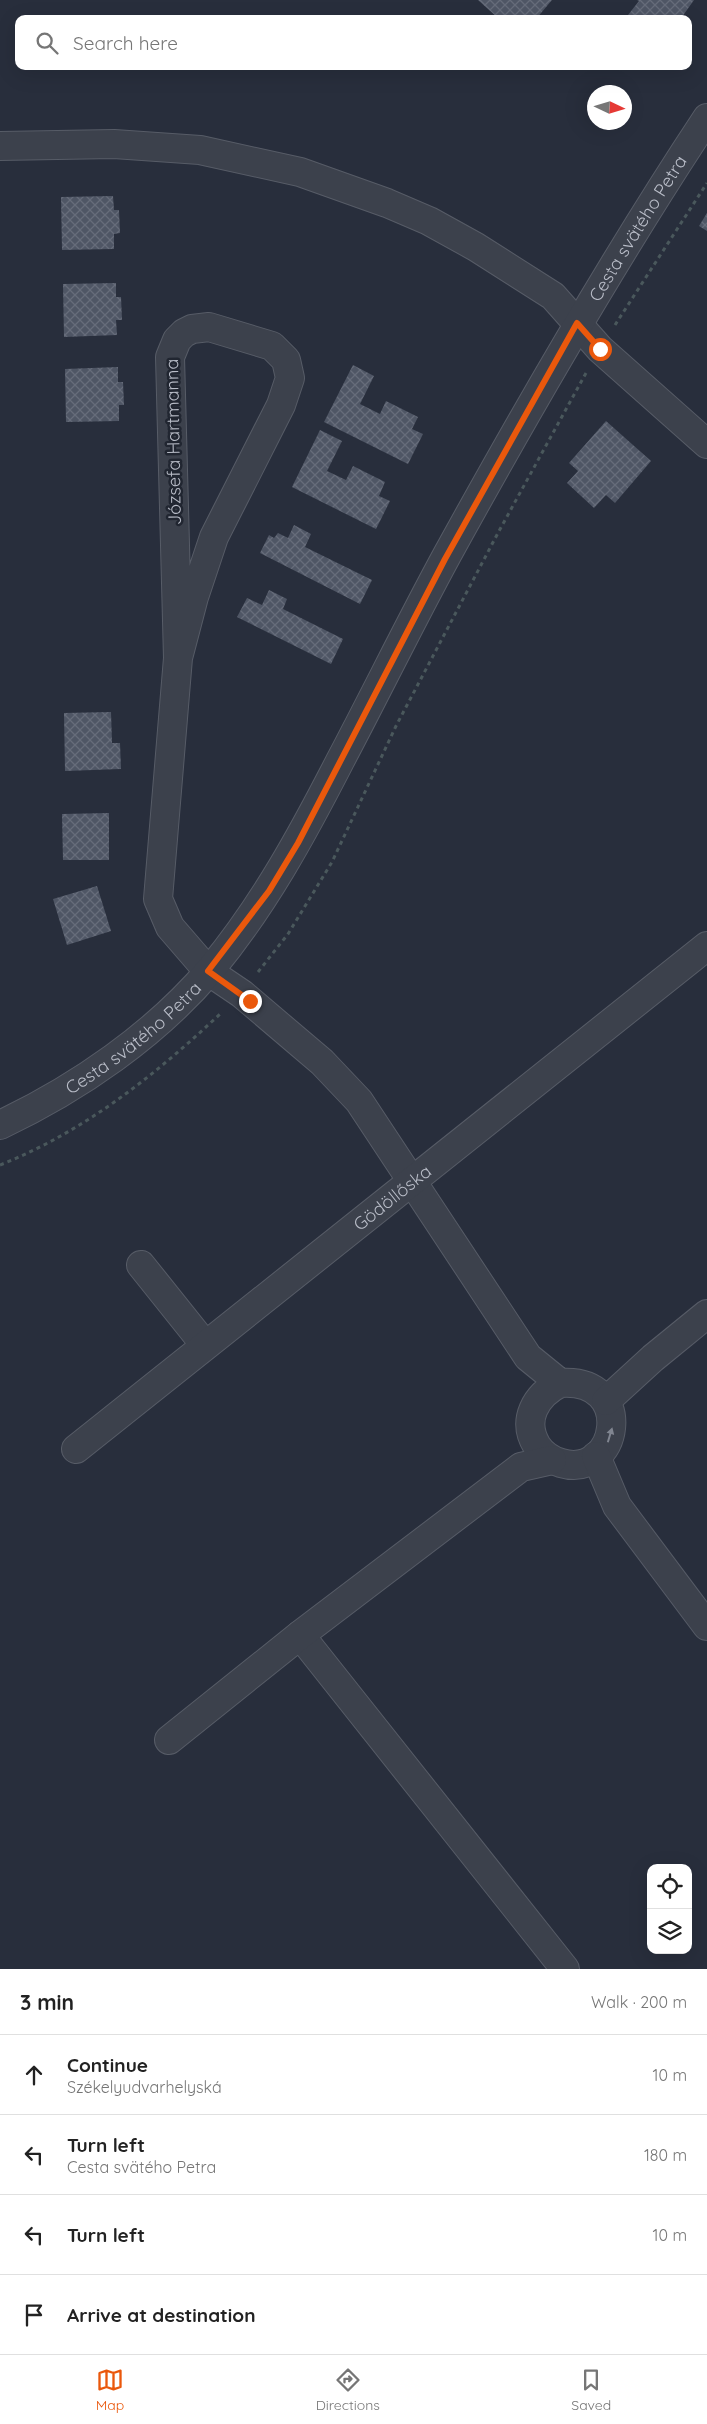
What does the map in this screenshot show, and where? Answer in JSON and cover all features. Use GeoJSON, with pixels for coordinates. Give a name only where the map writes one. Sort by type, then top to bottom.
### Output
{"type":"FeatureCollection","features":[{"type":"Feature","properties":{"kind":"street","name":"Cesta svätého Petra"},"geometry":{"type":"LineString","coordinates":[[0,1125],[69,1088],[109,1061],[147,1031],[208,971],[248,921],[298,843],[445,559],[577,323],[641,218],[707,118]]}},
{"type":"Feature","properties":{"kind":"street"},"geometry":{"type":"LineString","coordinates":[[0,146],[114,144],[200,150],[300,172],[387,203],[429,222],[476,247],[553,296],[600,349],[707,444]]}},
{"type":"Feature","properties":{"kind":"street","name":"Józsefa Hartmanna"},"geometry":{"type":"LineString","coordinates":[[178,658],[194,597],[214,537],[281,405],[290,378],[286,360],[272,346],[209,327],[192,329],[184,333],[177,340],[170,357],[178,658],[158,899],[170,927],[208,971],[242,994],[343,1083],[373,1120],[528,1356]]}},
{"type":"Feature","properties":{"kind":"street","name":"Gödöllőska"},"geometry":{"type":"LineString","coordinates":[[76,1449],[707,946]]}},
{"type":"Feature","properties":{"kind":"street"},"geometry":{"type":"LineString","coordinates":[[141,1265],[205,1346]]}},
{"type":"Feature","properties":{"kind":"street"},"geometry":{"type":"LineString","coordinates":[[597,1394],[652,1358],[707,1314]]}},
{"type":"Feature","properties":{"kind":"street"},"geometry":{"type":"LineString","coordinates":[[528,1356],[560,1383]]}},
{"type":"Feature","properties":{"kind":"street"},"geometry":{"type":"LineString","coordinates":[[528,1356],[532,1412],[530,1427],[534,1440],[541,1451],[560,1462],[617,1506]]}},
{"type":"Feature","properties":{"kind":"street"},"geometry":{"type":"LineString","coordinates":[[521,1467],[560,1462],[588,1461],[605,1448],[613,1425],[597,1394],[575,1382],[560,1383],[543,1394],[532,1412]]}},
{"type":"Feature","properties":{"kind":"street"},"geometry":{"type":"LineString","coordinates":[[169,1740],[300,1635],[521,1467],[534,1440]]}},
{"type":"Feature","properties":{"kind":"street"},"geometry":{"type":"LineString","coordinates":[[596,1456],[617,1506],[707,1626]]}},
{"type":"Feature","properties":{"kind":"street"},"geometry":{"type":"LineString","coordinates":[[300,1635],[566,1969]]}},
{"type":"Feature","properties":{"kind":"building"},"geometry":{"type":"Polygon","coordinates":[[[478,0],[552,0],[539,15],[495,15],[478,0]]]}},
{"type":"Feature","properties":{"kind":"building"},"geometry":{"type":"Polygon","coordinates":[[[637,0],[694,0],[683,15],[628,15],[639,1],[637,0]]]}},
{"type":"Feature","properties":{"kind":"building"},"geometry":{"type":"Polygon","coordinates":[[[113,196],[114,210],[119,210],[120,233],[114,234],[114,249],[62,250],[61,197],[113,196]]]}},
{"type":"Feature","properties":{"kind":"building"},"geometry":{"type":"Polygon","coordinates":[[[707,213],[707,231],[699,226],[707,213]]]}},
{"type":"Feature","properties":{"kind":"building"},"geometry":{"type":"Polygon","coordinates":[[[116,283],[116,297],[121,297],[122,320],[116,320],[117,335],[64,337],[63,284],[116,283]]]}},
{"type":"Feature","properties":{"kind":"building"},"geometry":{"type":"Polygon","coordinates":[[[353,365],[374,376],[360,404],[380,414],[386,401],[418,417],[412,429],[423,434],[408,464],[324,422],[353,365]]]}},
{"type":"Feature","properties":{"kind":"building"},"geometry":{"type":"Polygon","coordinates":[[[118,367],[118,382],[123,382],[124,405],[119,405],[119,421],[66,422],[65,369],[118,367]]]}},
{"type":"Feature","properties":{"kind":"building"},"geometry":{"type":"Polygon","coordinates":[[[606,421],[651,461],[615,503],[606,495],[594,508],[567,483],[578,471],[569,463],[606,421]]]}},
{"type":"Feature","properties":{"kind":"building"},"geometry":{"type":"Polygon","coordinates":[[[320,430],[342,441],[327,471],[346,480],[353,466],[385,482],[379,496],[390,501],[376,529],[292,487],[320,430]]]}},
{"type":"Feature","properties":{"kind":"building"},"geometry":{"type":"Polygon","coordinates":[[[294,525],[311,534],[305,547],[372,580],[360,604],[260,553],[269,535],[274,538],[278,533],[288,538],[294,525]]]}},
{"type":"Feature","properties":{"kind":"building"},"geometry":{"type":"Polygon","coordinates":[[[269,590],[287,599],[283,609],[343,639],[331,664],[237,617],[247,598],[262,605],[269,590]]]}},
{"type":"Feature","properties":{"kind":"building"},"geometry":{"type":"Polygon","coordinates":[[[111,712],[112,743],[120,743],[121,769],[65,771],[64,713],[111,712]]]}},
{"type":"Feature","properties":{"kind":"building"},"geometry":{"type":"Polygon","coordinates":[[[109,813],[109,860],[63,860],[62,814],[109,813]]]}},
{"type":"Feature","properties":{"kind":"building"},"geometry":{"type":"Polygon","coordinates":[[[97,886],[111,931],[67,945],[53,899],[97,886]]]}},
{"type":"Feature","properties":{"kind":"route"},"geometry":{"type":"LineString","coordinates":[[250,1001],[208,971],[242,929],[269,891],[298,843],[445,559],[577,323],[600,349]]}}]}
